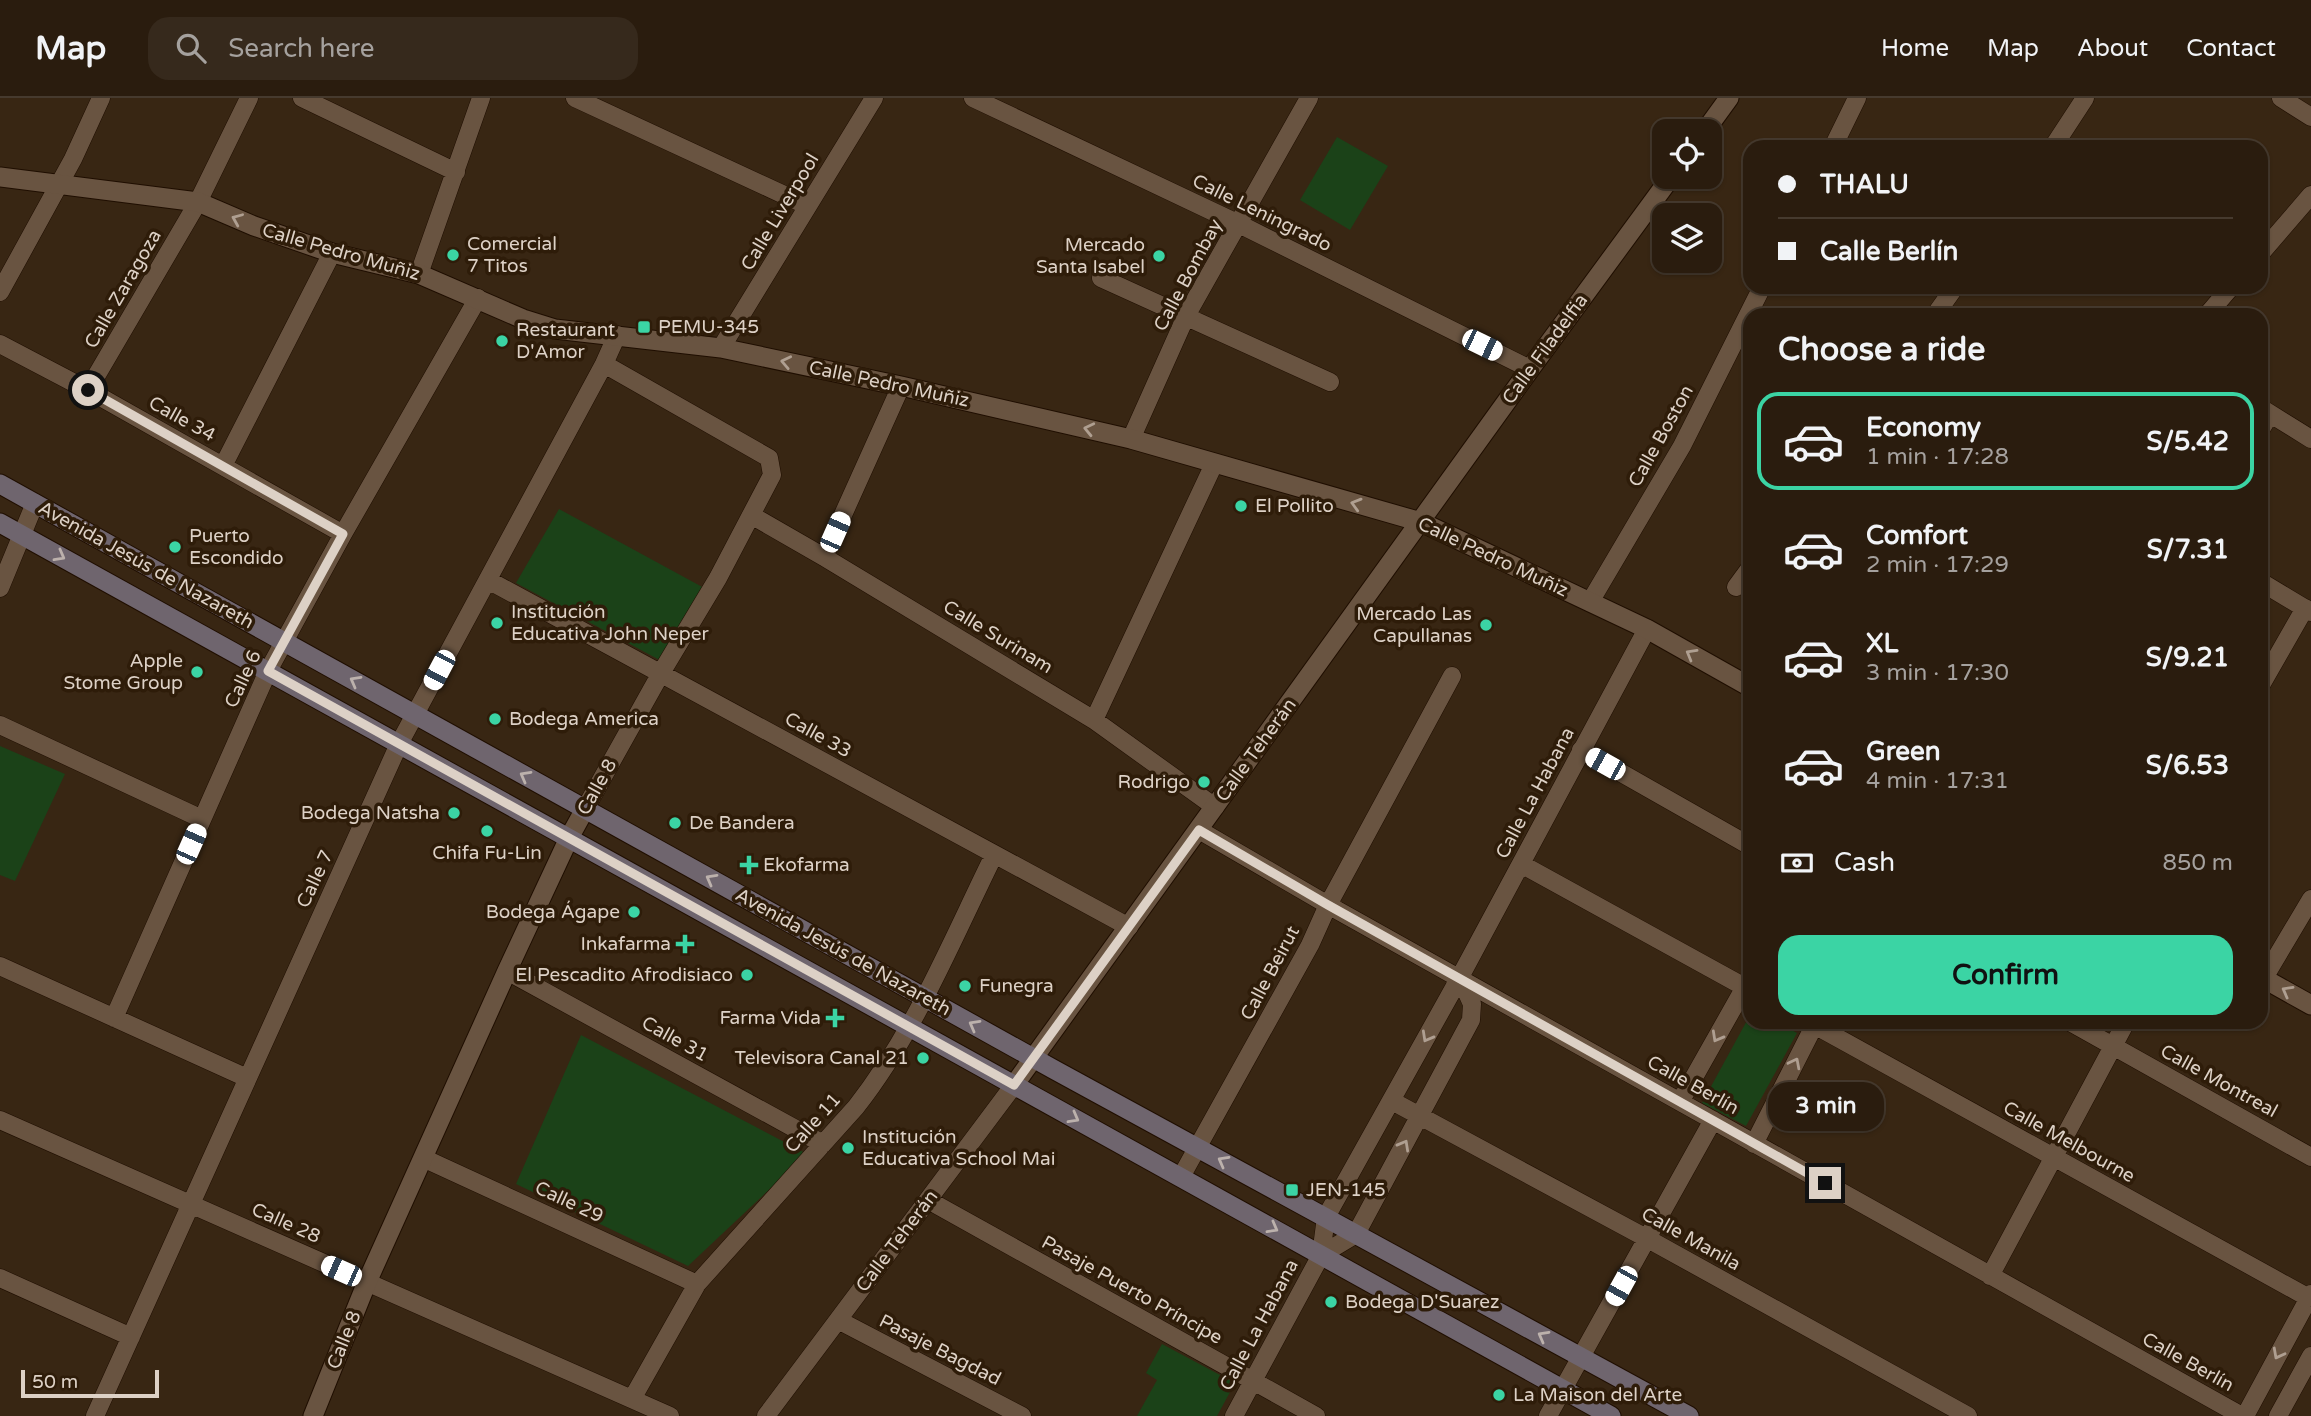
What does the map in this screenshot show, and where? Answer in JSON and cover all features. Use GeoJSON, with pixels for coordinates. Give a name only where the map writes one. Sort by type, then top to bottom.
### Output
{"type":"FeatureCollection","features":[{"type":"Feature","properties":{"kind":"main road","name":"Avenida Jesús de Nazareth"},"geometry":{"type":"LineString","coordinates":[[0,484],[1034,1058],[1689,1416]]}},
{"type":"Feature","properties":{"kind":"main road","name":"Avenida Jesús de Nazareth"},"geometry":{"type":"LineString","coordinates":[[0,523],[1611,1416]]}},
{"type":"Feature","properties":{"kind":"street"},"geometry":{"type":"LineString","coordinates":[[0,292],[60,184],[101,98]]}},
{"type":"Feature","properties":{"kind":"street","name":"Calle Zaragoza"},"geometry":{"type":"LineString","coordinates":[[88,390],[198,202],[249,98]]}},
{"type":"Feature","properties":{"kind":"street"},"geometry":{"type":"LineString","coordinates":[[302,98],[456,172]]}},
{"type":"Feature","properties":{"kind":"street"},"geometry":{"type":"LineString","coordinates":[[419,274],[481,98]]}},
{"type":"Feature","properties":{"kind":"street"},"geometry":{"type":"LineString","coordinates":[[575,98],[808,206]]}},
{"type":"Feature","properties":{"kind":"street","name":"Calle Liverpool"},"geometry":{"type":"LineString","coordinates":[[722,348],[874,98]]}},
{"type":"Feature","properties":{"kind":"street","name":"Calle Leningrado"},"geometry":{"type":"LineString","coordinates":[[973,98],[1239,224],[1530,369]]}},
{"type":"Feature","properties":{"kind":"street"},"geometry":{"type":"LineString","coordinates":[[1288,98],[1306,103]]}},
{"type":"Feature","properties":{"kind":"street"},"geometry":{"type":"LineString","coordinates":[[1714,119],[1729,98]]}},
{"type":"Feature","properties":{"kind":"street"},"geometry":{"type":"LineString","coordinates":[[1836,140],[1857,98]]}},
{"type":"Feature","properties":{"kind":"street"},"geometry":{"type":"LineString","coordinates":[[2058,140],[2085,98]]}},
{"type":"Feature","properties":{"kind":"street"},"geometry":{"type":"LineString","coordinates":[[2281,98],[2311,117]]}},
{"type":"Feature","properties":{"kind":"street","name":"Calle Bombay"},"geometry":{"type":"LineString","coordinates":[[1131,439],[1186,316],[1306,103]]}},
{"type":"Feature","properties":{"kind":"street","name":"Calle Pedro Muñiz"},"geometry":{"type":"LineString","coordinates":[[0,177],[198,202],[254,226],[332,253],[419,274],[555,329],[722,348],[901,386],[1131,439],[1421,522],[1647,629],[1743,683]]}},
{"type":"Feature","properties":{"kind":"street","name":"Calle Filadelfia"},"geometry":{"type":"LineString","coordinates":[[1421,522],[1662,189]]}},
{"type":"Feature","properties":{"kind":"street"},"geometry":{"type":"LineString","coordinates":[[2268,245],[2311,195]]}},
{"type":"Feature","properties":{"kind":"street"},"geometry":{"type":"LineString","coordinates":[[223,466],[332,253]]}},
{"type":"Feature","properties":{"kind":"street"},"geometry":{"type":"LineString","coordinates":[[1101,278],[1330,382]]}},
{"type":"Feature","properties":{"kind":"street"},"geometry":{"type":"LineString","coordinates":[[2213,308],[2225,294]]}},
{"type":"Feature","properties":{"kind":"street","name":"Calle 6"},"geometry":{"type":"LineString","coordinates":[[114,1018],[268,671],[478,298]]}},
{"type":"Feature","properties":{"kind":"street","name":"Calle Boston"},"geometry":{"type":"LineString","coordinates":[[1590,602],[1682,446],[1743,325]]}},
{"type":"Feature","properties":{"kind":"street","name":"Calle 7"},"geometry":{"type":"LineString","coordinates":[[95,1416],[399,744],[604,364],[617,335]]}},
{"type":"Feature","properties":{"kind":"street","name":"Calle 34"},"geometry":{"type":"LineString","coordinates":[[0,344],[88,390],[343,534]]}},
{"type":"Feature","properties":{"kind":"street","name":"Calle 8"},"geometry":{"type":"LineString","coordinates":[[313,1416],[367,1282],[569,838],[661,673],[719,578],[772,475],[769,458],[604,364]]}},
{"type":"Feature","properties":{"kind":"street"},"geometry":{"type":"LineString","coordinates":[[824,556],[901,386]]}},
{"type":"Feature","properties":{"kind":"street"},"geometry":{"type":"LineString","coordinates":[[88,390],[343,534]]}},
{"type":"Feature","properties":{"kind":"street"},"geometry":{"type":"LineString","coordinates":[[2268,419],[2311,439]]}},
{"type":"Feature","properties":{"kind":"street"},"geometry":{"type":"LineString","coordinates":[[1094,720],[1214,464]]}},
{"type":"Feature","properties":{"kind":"street"},"geometry":{"type":"LineString","coordinates":[[0,588],[35,503]]}},
{"type":"Feature","properties":{"kind":"street","name":"Calle Surinam"},"geometry":{"type":"LineString","coordinates":[[751,515],[824,556],[1094,720],[1215,807]]}},
{"type":"Feature","properties":{"kind":"street","name":"Calle Teherán"},"geometry":{"type":"LineString","coordinates":[[766,1416],[1034,1058],[1421,522]]}},
{"type":"Feature","properties":{"kind":"street"},"geometry":{"type":"LineString","coordinates":[[1736,587],[1743,578]]}},
{"type":"Feature","properties":{"kind":"street","name":"Calle 33"},"geometry":{"type":"LineString","coordinates":[[488,580],[1129,927]]}},
{"type":"Feature","properties":{"kind":"street"},"geometry":{"type":"LineString","coordinates":[[2268,586],[2308,610],[2268,674]]}},
{"type":"Feature","properties":{"kind":"street","name":"Calle La Habana"},"geometry":{"type":"LineString","coordinates":[[1234,1416],[1321,1255],[1326,1217],[1460,977],[1647,629]]}},
{"type":"Feature","properties":{"kind":"street","name":"Calle Beirut"},"geometry":{"type":"LineString","coordinates":[[1181,1177],[1310,945],[1328,905],[1452,676]]}},
{"type":"Feature","properties":{"kind":"street"},"geometry":{"type":"LineString","coordinates":[[0,725],[202,818]]}},
{"type":"Feature","properties":{"kind":"street"},"geometry":{"type":"LineString","coordinates":[[1581,750],[1743,842]]}},
{"type":"Feature","properties":{"kind":"street","name":"Calle Berlín"},"geometry":{"type":"LineString","coordinates":[[1199,830],[1328,905],[2243,1416]]}},
{"type":"Feature","properties":{"kind":"street","name":"Calle 11"},"geometry":{"type":"LineString","coordinates":[[632,1399],[697,1284],[880,1077],[924,997],[994,855]]}},
{"type":"Feature","properties":{"kind":"street"},"geometry":{"type":"LineString","coordinates":[[1521,864],[1743,982]]}},
{"type":"Feature","properties":{"kind":"street"},"geometry":{"type":"LineString","coordinates":[[2268,968],[2311,900]]}},
{"type":"Feature","properties":{"kind":"street"},"geometry":{"type":"LineString","coordinates":[[0,967],[247,1078]]}},
{"type":"Feature","properties":{"kind":"street","name":"Calle 31"},"geometry":{"type":"LineString","coordinates":[[507,971],[823,1144]]}},
{"type":"Feature","properties":{"kind":"street"},"geometry":{"type":"LineString","coordinates":[[1356,1234],[1471,1020],[1472,1004],[1460,977]]}},
{"type":"Feature","properties":{"kind":"street"},"geometry":{"type":"LineString","coordinates":[[2268,980],[2311,1005]]}},
{"type":"Feature","properties":{"kind":"street"},"geometry":{"type":"LineString","coordinates":[[1680,1102],[1743,994]]}},
{"type":"Feature","properties":{"kind":"street"},"geometry":{"type":"LineString","coordinates":[[1755,1144],[1810,1029]]}},
{"type":"Feature","properties":{"kind":"street","name":"Calle Melbourne"},"geometry":{"type":"LineString","coordinates":[[1824,1029],[2310,1296]]}},
{"type":"Feature","properties":{"kind":"street","name":"Calle Montreal"},"geometry":{"type":"LineString","coordinates":[[2083,1029],[2311,1157]]}},
{"type":"Feature","properties":{"kind":"street"},"geometry":{"type":"LineString","coordinates":[[1990,1276],[2122,1029]]}},
{"type":"Feature","properties":{"kind":"street","name":"Calle Manila"},"geometry":{"type":"LineString","coordinates":[[1392,1101],[1648,1238],[1968,1416]]}},
{"type":"Feature","properties":{"kind":"street","name":"Calle 28"},"geometry":{"type":"LineString","coordinates":[[0,1120],[670,1416]]}},
{"type":"Feature","properties":{"kind":"street"},"geometry":{"type":"LineString","coordinates":[[1548,1416],[1713,1120]]}},
{"type":"Feature","properties":{"kind":"street","name":"Calle 29"},"geometry":{"type":"LineString","coordinates":[[424,1158],[697,1284]]}},
{"type":"Feature","properties":{"kind":"street","name":"Pasaje Puerto Príncipe"},"geometry":{"type":"LineString","coordinates":[[928,1200],[1316,1416]]}},
{"type":"Feature","properties":{"kind":"street","name":"Calle La Habana"},"geometry":{"type":"LineString","coordinates":[[1321,1255],[1356,1234]]}},
{"type":"Feature","properties":{"kind":"street"},"geometry":{"type":"LineString","coordinates":[[1,1281],[131,1337]]}},
{"type":"Feature","properties":{"kind":"street"},"geometry":{"type":"LineString","coordinates":[[2243,1416],[2310,1296]]}},
{"type":"Feature","properties":{"kind":"street","name":"Pasaje Bagdad"},"geometry":{"type":"LineString","coordinates":[[838,1320],[1022,1416]]}},
{"type":"Feature","properties":{"kind":"street"},"geometry":{"type":"LineString","coordinates":[[2278,1416],[2311,1356]]}},
{"type":"Feature","properties":{"kind":"green space"},"geometry":{"type":"Polygon","coordinates":[[[1337,137],[1388,166],[1350,230],[1300,200],[1337,137]]]}},
{"type":"Feature","properties":{"kind":"green space"},"geometry":{"type":"Polygon","coordinates":[[[559,509],[706,589],[667,664],[516,583],[559,509]]]}},
{"type":"Feature","properties":{"kind":"green space"},"geometry":{"type":"Polygon","coordinates":[[[0,746],[65,774],[15,881],[0,875],[0,746]]]}},
{"type":"Feature","properties":{"kind":"green space"},"geometry":{"type":"Polygon","coordinates":[[[1743,1028],[1790,1029],[1797,1033],[1746,1126],[1702,1103],[1743,1028]]]}},
{"type":"Feature","properties":{"kind":"green space"},"geometry":{"type":"Polygon","coordinates":[[[581,1035],[807,1154],[688,1266],[516,1184],[581,1035]]]}},
{"type":"Feature","properties":{"kind":"green space"},"geometry":{"type":"Polygon","coordinates":[[[1162,1344],[1235,1383],[1217,1416],[1137,1416],[1157,1380],[1146,1373],[1162,1344]]]}},
{"type":"Feature","properties":{"kind":"place","name":"Comercial 7 Titos"},"geometry":{"type":"Point","coordinates":[453,255]}},
{"type":"Feature","properties":{"kind":"place","name":"Mercado Santa Isabel"},"geometry":{"type":"Point","coordinates":[1159,256]}},
{"type":"Feature","properties":{"kind":"place","name":"PEMU-345"},"geometry":{"type":"Point","coordinates":[644,327]}},
{"type":"Feature","properties":{"kind":"place","name":"Restaurant D'Amor"},"geometry":{"type":"Point","coordinates":[502,341]}},
{"type":"Feature","properties":{"kind":"place","name":"El Pollito"},"geometry":{"type":"Point","coordinates":[1241,506]}},
{"type":"Feature","properties":{"kind":"place","name":"Puerto Escondido"},"geometry":{"type":"Point","coordinates":[175,547]}},
{"type":"Feature","properties":{"kind":"place","name":"Institución Educativa John Neper"},"geometry":{"type":"Point","coordinates":[497,623]}},
{"type":"Feature","properties":{"kind":"place","name":"Mercado Las Capullanas"},"geometry":{"type":"Point","coordinates":[1486,625]}},
{"type":"Feature","properties":{"kind":"place","name":"Apple Stome Group"},"geometry":{"type":"Point","coordinates":[197,672]}},
{"type":"Feature","properties":{"kind":"place","name":"Bodega America"},"geometry":{"type":"Point","coordinates":[495,719]}},
{"type":"Feature","properties":{"kind":"place","name":"Rodrigo"},"geometry":{"type":"Point","coordinates":[1204,782]}},
{"type":"Feature","properties":{"kind":"place","name":"Bodega Natsha"},"geometry":{"type":"Point","coordinates":[454,813]}},
{"type":"Feature","properties":{"kind":"place","name":"De Bandera"},"geometry":{"type":"Point","coordinates":[675,823]}},
{"type":"Feature","properties":{"kind":"place","name":"Chifa Fu-Lin"},"geometry":{"type":"Point","coordinates":[487,831]}},
{"type":"Feature","properties":{"kind":"place","name":"Ekofarma"},"geometry":{"type":"Point","coordinates":[749,865]}},
{"type":"Feature","properties":{"kind":"place","name":"Bodega Ágape"},"geometry":{"type":"Point","coordinates":[634,912]}},
{"type":"Feature","properties":{"kind":"place","name":"Inkafarma"},"geometry":{"type":"Point","coordinates":[685,944]}},
{"type":"Feature","properties":{"kind":"place","name":"El Pescadito Afrodisiaco"},"geometry":{"type":"Point","coordinates":[747,975]}},
{"type":"Feature","properties":{"kind":"place","name":"Funegra"},"geometry":{"type":"Point","coordinates":[965,986]}},
{"type":"Feature","properties":{"kind":"place","name":"Farma Vida"},"geometry":{"type":"Point","coordinates":[835,1018]}},
{"type":"Feature","properties":{"kind":"place","name":"Televisora Canal 21"},"geometry":{"type":"Point","coordinates":[923,1058]}},
{"type":"Feature","properties":{"kind":"place","name":"Institución Educativa School Mai"},"geometry":{"type":"Point","coordinates":[848,1148]}},
{"type":"Feature","properties":{"kind":"place","name":"JEN-145"},"geometry":{"type":"Point","coordinates":[1292,1190]}},
{"type":"Feature","properties":{"kind":"place","name":"Bodega D'Suarez"},"geometry":{"type":"Point","coordinates":[1331,1302]}},
{"type":"Feature","properties":{"kind":"place","name":"La Maison del Arte"},"geometry":{"type":"Point","coordinates":[1499,1395]}},
{"type":"Feature","properties":{"kind":"route"},"geometry":{"type":"LineString","coordinates":[[88,390],[343,534],[268,671],[1014,1085],[1199,830],[1825,1183]]}}]}
